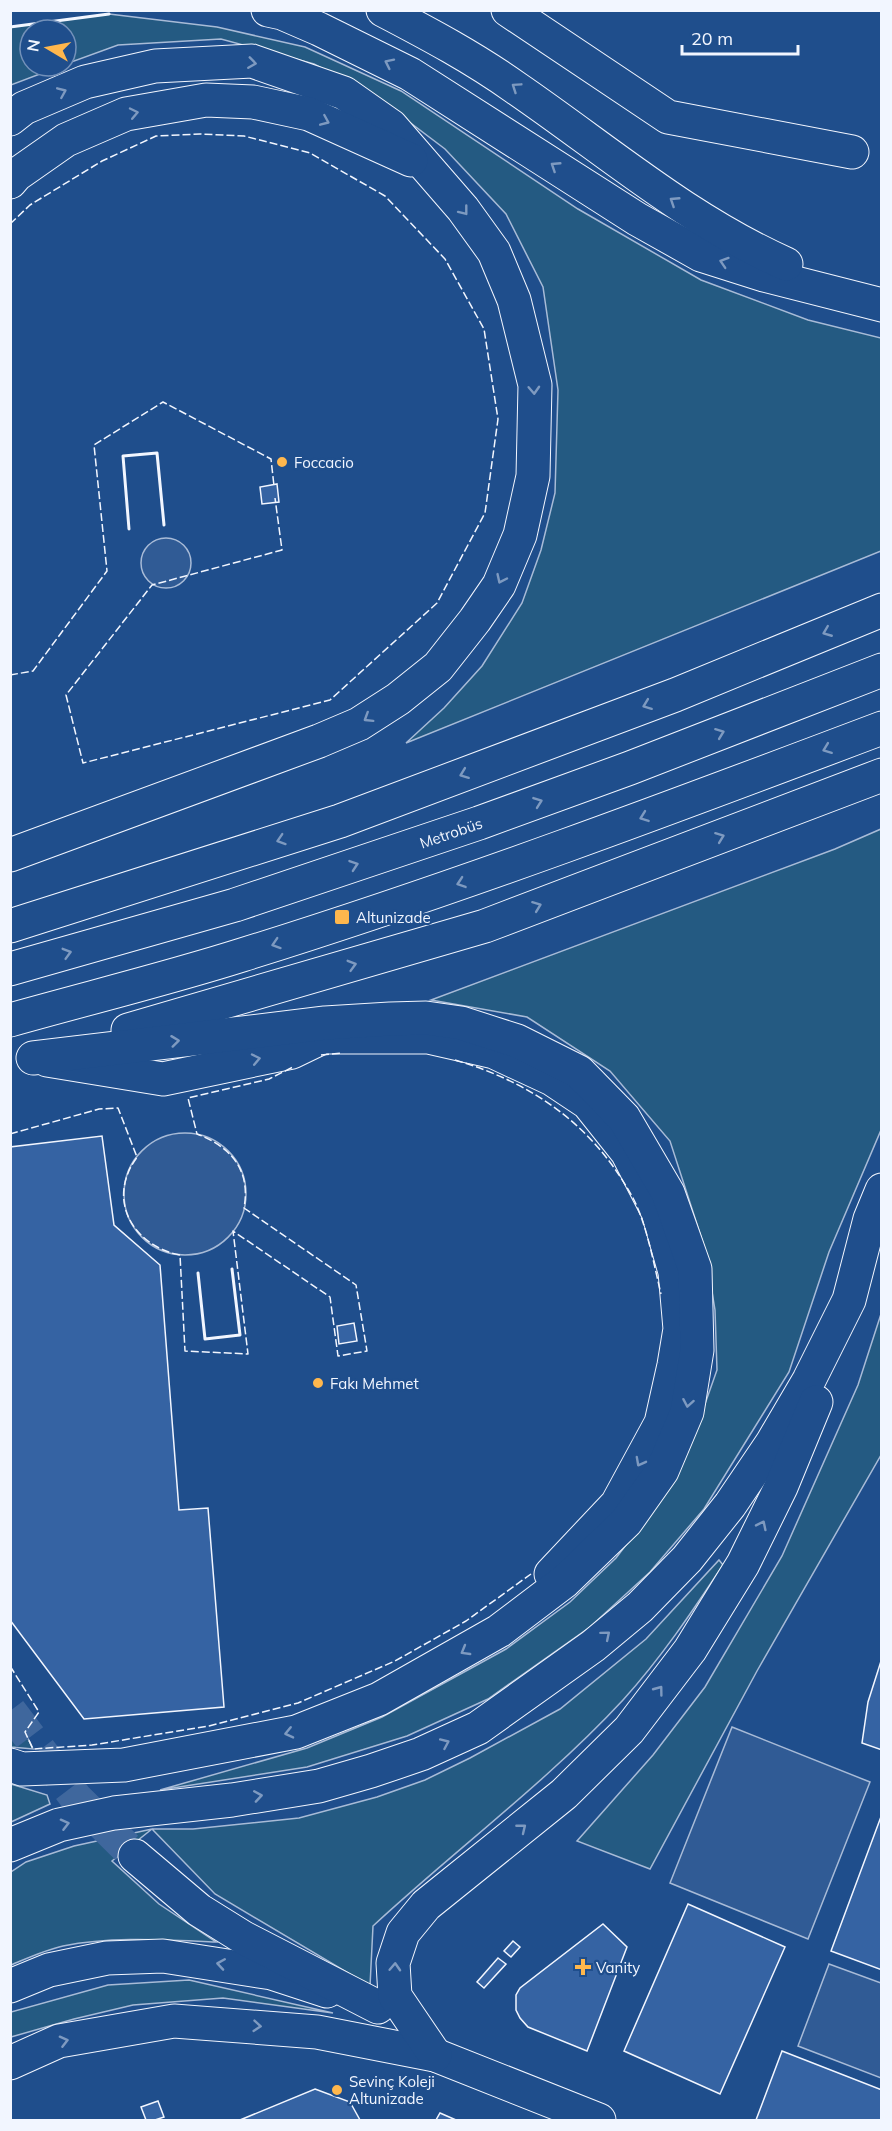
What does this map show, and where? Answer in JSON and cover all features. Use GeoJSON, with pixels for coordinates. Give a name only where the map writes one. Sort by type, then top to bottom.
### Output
{"type":"FeatureCollection","features":[{"type":"Feature","properties":{"kind":"main road"},"geometry":{"type":"LineString","coordinates":[[268,10],[319,29],[410,74],[637,219],[701,255],[764,275],[878,305]]}},
{"type":"Feature","properties":{"kind":"main road"},"geometry":{"type":"LineString","coordinates":[[383,10],[450,45],[516,87],[647,184],[708,223],[755,250],[878,305]]}},
{"type":"Feature","properties":{"kind":"main road"},"geometry":{"type":"LineString","coordinates":[[508,10],[668,117],[852,152]]}},
{"type":"Feature","properties":{"kind":"main road"},"geometry":{"type":"LineString","coordinates":[[10,119],[24,108],[85,82],[155,66],[252,62],[344,93],[391,126],[463,209],[494,252],[514,300],[535,385],[533,476],[520,535],[499,585],[438,667],[398,699],[359,724],[319,741],[10,855]]}},
{"type":"Feature","properties":{"kind":"main road"},"geometry":{"type":"LineString","coordinates":[[10,182],[66,140],[126,114],[206,100],[253,102],[309,114],[378,143],[426,167]]}},
{"type":"Feature","properties":{"kind":"main road"},"geometry":{"type":"LineString","coordinates":[[10,926],[340,821],[675,694],[882,610]]}},
{"type":"Feature","properties":{"kind":"main road","name":"Metrobüs"},"geometry":{"type":"LineString","coordinates":[[10,969],[235,905],[479,823],[630,768],[882,670]]}},
{"type":"Feature","properties":{"kind":"main road"},"geometry":{"type":"LineString","coordinates":[[10,1020],[240,956],[453,886],[679,805],[882,728]]}},
{"type":"Feature","properties":{"kind":"main road"},"geometry":{"type":"LineString","coordinates":[[22,1061],[485,926],[882,775]]}},
{"type":"Feature","properties":{"kind":"main road"},"geometry":{"type":"LineString","coordinates":[[10,1766],[22,1769],[124,1765],[296,1732],[379,1699],[498,1631],[565,1581],[626,1522],[662,1471],[687,1412],[697,1350],[695,1269],[668,1193],[624,1118],[579,1072],[517,1041],[461,1023],[426,1018],[325,1023],[22,1061]]}},
{"type":"Feature","properties":{"kind":"main road"},"geometry":{"type":"LineString","coordinates":[[435,2055],[395,1996],[393,1963],[403,1933],[426,1905],[564,1794],[629,1730],[690,1650],[743,1564],[781,1487],[820,1390],[849,1299],[870,1219],[882,1190]]}},
{"type":"Feature","properties":{"kind":"main road"},"geometry":{"type":"LineString","coordinates":[[10,1845],[58,1825],[114,1813],[231,1800],[319,1786],[421,1754],[478,1728],[593,1646],[640,1606],[687,1559],[730,1505],[772,1443],[809,1380],[849,1299]]}},
{"type":"Feature","properties":{"kind":"main road"},"geometry":{"type":"LineString","coordinates":[[135,1856],[199,1910],[244,1938],[378,2007],[435,2055]]}},
{"type":"Feature","properties":{"kind":"main road"},"geometry":{"type":"LineString","coordinates":[[10,1986],[49,1970],[95,1961],[163,1956],[272,1973],[378,2007]]}},
{"type":"Feature","properties":{"kind":"main road"},"geometry":{"type":"LineString","coordinates":[[10,2063],[59,2041],[174,2021],[317,2032],[435,2055],[599,2121]]}},
{"type":"Feature","properties":{"kind":"shaded area"},"geometry":{"type":"Polygon","coordinates":[[[109,14],[217,27],[305,47],[401,91],[578,209],[701,280],[808,320],[881,338],[881,551],[406,743],[444,708],[482,666],[522,603],[541,550],[555,493],[558,390],[543,287],[506,214],[445,149],[376,97],[314,64],[221,39],[118,45],[78,60],[78,18],[109,14]]]}},
{"type":"Feature","properties":{"kind":"shaded area"},"geometry":{"type":"Polygon","coordinates":[[[18,26],[18,78],[29,78],[11,85],[11,27],[18,26]]]}},
{"type":"Feature","properties":{"kind":"shaded area"},"geometry":{"type":"Polygon","coordinates":[[[166,538],[180,542],[187,549],[191,563],[187,577],[180,584],[166,588],[152,584],[145,577],[141,563],[145,549],[152,542],[166,538]]]}},
{"type":"Feature","properties":{"kind":"shaded area"},"geometry":{"type":"Polygon","coordinates":[[[881,829],[881,1130],[829,1252],[789,1372],[704,1509],[650,1572],[590,1627],[488,1699],[407,1736],[307,1767],[160,1790],[307,1748],[382,1717],[506,1649],[570,1602],[616,1558],[656,1506],[693,1438],[717,1370],[715,1310],[705,1249],[670,1141],[610,1071],[527,1017],[431,1000],[835,849],[881,829]]]}},
{"type":"Feature","properties":{"kind":"shaded area"},"geometry":{"type":"Polygon","coordinates":[[[185,1133],[208,1138],[219,1143],[228,1151],[236,1160],[241,1171],[246,1194],[241,1217],[236,1228],[228,1237],[219,1245],[208,1250],[185,1255],[162,1250],[151,1245],[142,1237],[134,1228],[129,1217],[124,1194],[129,1171],[134,1160],[142,1151],[151,1143],[162,1138],[185,1133]]]}},
{"type":"Feature","properties":{"kind":"shaded area"},"geometry":{"type":"Polygon","coordinates":[[[881,1314],[881,1455],[757,1671],[650,1869],[577,1841],[653,1755],[705,1687],[782,1556],[858,1385],[881,1314]]]}},
{"type":"Feature","properties":{"kind":"shaded area"},"geometry":{"type":"Polygon","coordinates":[[[719,1560],[723,1565],[650,1668],[594,1730],[532,1788],[373,1926],[370,1986],[215,1894],[152,1829],[193,1829],[299,1818],[377,1797],[425,1780],[560,1709],[646,1639],[719,1560]]]}},
{"type":"Feature","properties":{"kind":"shaded area"},"geometry":{"type":"Polygon","coordinates":[[[10,1719],[25,1732],[33,1749],[11,1747],[10,1719]]]}},
{"type":"Feature","properties":{"kind":"shaded area"},"geometry":{"type":"Polygon","coordinates":[[[732,1727],[870,1782],[808,1939],[670,1883],[732,1727]]]}},
{"type":"Feature","properties":{"kind":"shaded area"},"geometry":{"type":"Polygon","coordinates":[[[11,1784],[47,1795],[50,1804],[11,1822],[11,1784]]]}},
{"type":"Feature","properties":{"kind":"shaded area"},"geometry":{"type":"Polygon","coordinates":[[[152,1829],[112,1861],[159,1904],[216,1942],[140,1940],[82,1943],[50,1950],[11,1965],[11,1872],[26,1862],[74,1846],[152,1829]]]}},
{"type":"Feature","properties":{"kind":"shaded area"},"geometry":{"type":"Polygon","coordinates":[[[829,1964],[881,1983],[881,2078],[798,2046],[829,1964]]]}},
{"type":"Feature","properties":{"kind":"shaded area"},"geometry":{"type":"Polygon","coordinates":[[[189,1980],[333,2013],[223,1998],[133,2005],[11,2037],[11,2012],[108,1985],[189,1980]]]}},
{"type":"Feature","properties":{"kind":"building"},"geometry":{"type":"Polygon","coordinates":[[[277,484],[279,502],[262,504],[260,487],[277,484]]]}},
{"type":"Feature","properties":{"kind":"building"},"geometry":{"type":"Polygon","coordinates":[[[102,1136],[114,1225],[160,1265],[179,1510],[208,1508],[224,1707],[84,1719],[10,1620],[10,1147],[102,1136]]]}},
{"type":"Feature","properties":{"kind":"building"},"geometry":{"type":"Polygon","coordinates":[[[354,1323],[357,1341],[339,1344],[337,1326],[354,1323]]]}},
{"type":"Feature","properties":{"kind":"building"},"geometry":{"type":"Polygon","coordinates":[[[882,1658],[882,1750],[862,1743],[868,1702],[882,1658]]]}},
{"type":"Feature","properties":{"kind":"building"},"geometry":{"type":"Polygon","coordinates":[[[882,1814],[882,1970],[831,1951],[882,1814]]]}},
{"type":"Feature","properties":{"kind":"building"},"geometry":{"type":"Polygon","coordinates":[[[688,1904],[785,1947],[720,2094],[624,2051],[688,1904]]]}},
{"type":"Feature","properties":{"kind":"building","name":"Vanity"},"geometry":{"type":"Polygon","coordinates":[[[603,1924],[627,1947],[587,2051],[528,2027],[516,2010],[516,1995],[520,1988],[603,1924]]]}},
{"type":"Feature","properties":{"kind":"building"},"geometry":{"type":"Polygon","coordinates":[[[513,1941],[520,1947],[511,1957],[504,1951],[513,1941]]]}},
{"type":"Feature","properties":{"kind":"building"},"geometry":{"type":"Polygon","coordinates":[[[498,1958],[506,1964],[484,1988],[477,1982],[498,1958]]]}},
{"type":"Feature","properties":{"kind":"building"},"geometry":{"type":"Polygon","coordinates":[[[782,2051],[882,2090],[882,2120],[756,2120],[782,2051]]]}},
{"type":"Feature","properties":{"kind":"building"},"geometry":{"type":"Polygon","coordinates":[[[315,2089],[350,2102],[360,2120],[240,2120],[315,2089]]]}},
{"type":"Feature","properties":{"kind":"building"},"geometry":{"type":"Polygon","coordinates":[[[158,2101],[164,2117],[146,2120],[141,2107],[158,2101]]]}},
{"type":"Feature","properties":{"kind":"building"},"geometry":{"type":"Polygon","coordinates":[[[440,2113],[456,2120],[436,2120],[440,2113]]]}},
{"type":"Feature","properties":{"kind":"tunnel"},"geometry":{"type":"LineString","coordinates":[[10,1711],[76,1798],[135,1856]]}},
{"type":"Feature","properties":{"kind":"fence"},"geometry":{"type":"LineString","coordinates":[[10,224],[30,205],[102,161],[156,136],[200,134],[244,136],[310,153],[385,196],[445,259],[484,329],[498,419],[485,513],[437,603],[330,700],[83,763],[66,695],[152,585],[282,550],[275,498]]}},
{"type":"Feature","properties":{"kind":"fence"},"geometry":{"type":"LineString","coordinates":[[10,675],[33,671],[107,571],[94,445],[163,402],[271,459],[274,486]]}},
{"type":"Feature","properties":{"kind":"fence"},"geometry":{"type":"LineString","coordinates":[[321,1055],[342,1053]]}},
{"type":"Feature","properties":{"kind":"fence"},"geometry":{"type":"LineString","coordinates":[[455,1060],[510,1081],[535,1095],[580,1128],[599,1149],[617,1172],[638,1209],[650,1245],[661,1294]]}},
{"type":"Feature","properties":{"kind":"fence"},"geometry":{"type":"LineString","coordinates":[[10,1134],[99,1109],[118,1108],[137,1157],[129,1171],[124,1188],[127,1215],[143,1237],[166,1251],[180,1255],[185,1351],[248,1354],[233,1231],[330,1297],[338,1356],[367,1351],[356,1285],[244,1208],[244,1182],[236,1162],[220,1146],[197,1134],[188,1098],[269,1079],[293,1067]]}},
{"type":"Feature","properties":{"kind":"fence"},"geometry":{"type":"LineString","coordinates":[[10,1666],[39,1712],[25,1732],[33,1749],[92,1745],[209,1726],[298,1703],[395,1661],[466,1621],[531,1574]]}},
{"type":"Feature","properties":{"kind":"wall"},"geometry":{"type":"LineString","coordinates":[[10,27],[109,14]]}},
{"type":"Feature","properties":{"kind":"wall"},"geometry":{"type":"LineString","coordinates":[[129,529],[123,456],[157,453],[164,525]]}},
{"type":"Feature","properties":{"kind":"wall"},"geometry":{"type":"LineString","coordinates":[[198,1273],[205,1339],[240,1335],[232,1269]]}},
{"type":"Feature","properties":{"kind":"place","name":"Foccacio"},"geometry":{"type":"Point","coordinates":[282,462]}},
{"type":"Feature","properties":{"kind":"place","name":"Altunizade"},"geometry":{"type":"Point","coordinates":[342,917]}},
{"type":"Feature","properties":{"kind":"place","name":"Fakı Mehmet"},"geometry":{"type":"Point","coordinates":[318,1383]}},
{"type":"Feature","properties":{"kind":"place","name":"Vanity"},"geometry":{"type":"Point","coordinates":[583,1967]}},
{"type":"Feature","properties":{"kind":"place","name":"Sevinç Koleji Altunizade"},"geometry":{"type":"Point","coordinates":[337,2090]}}]}
